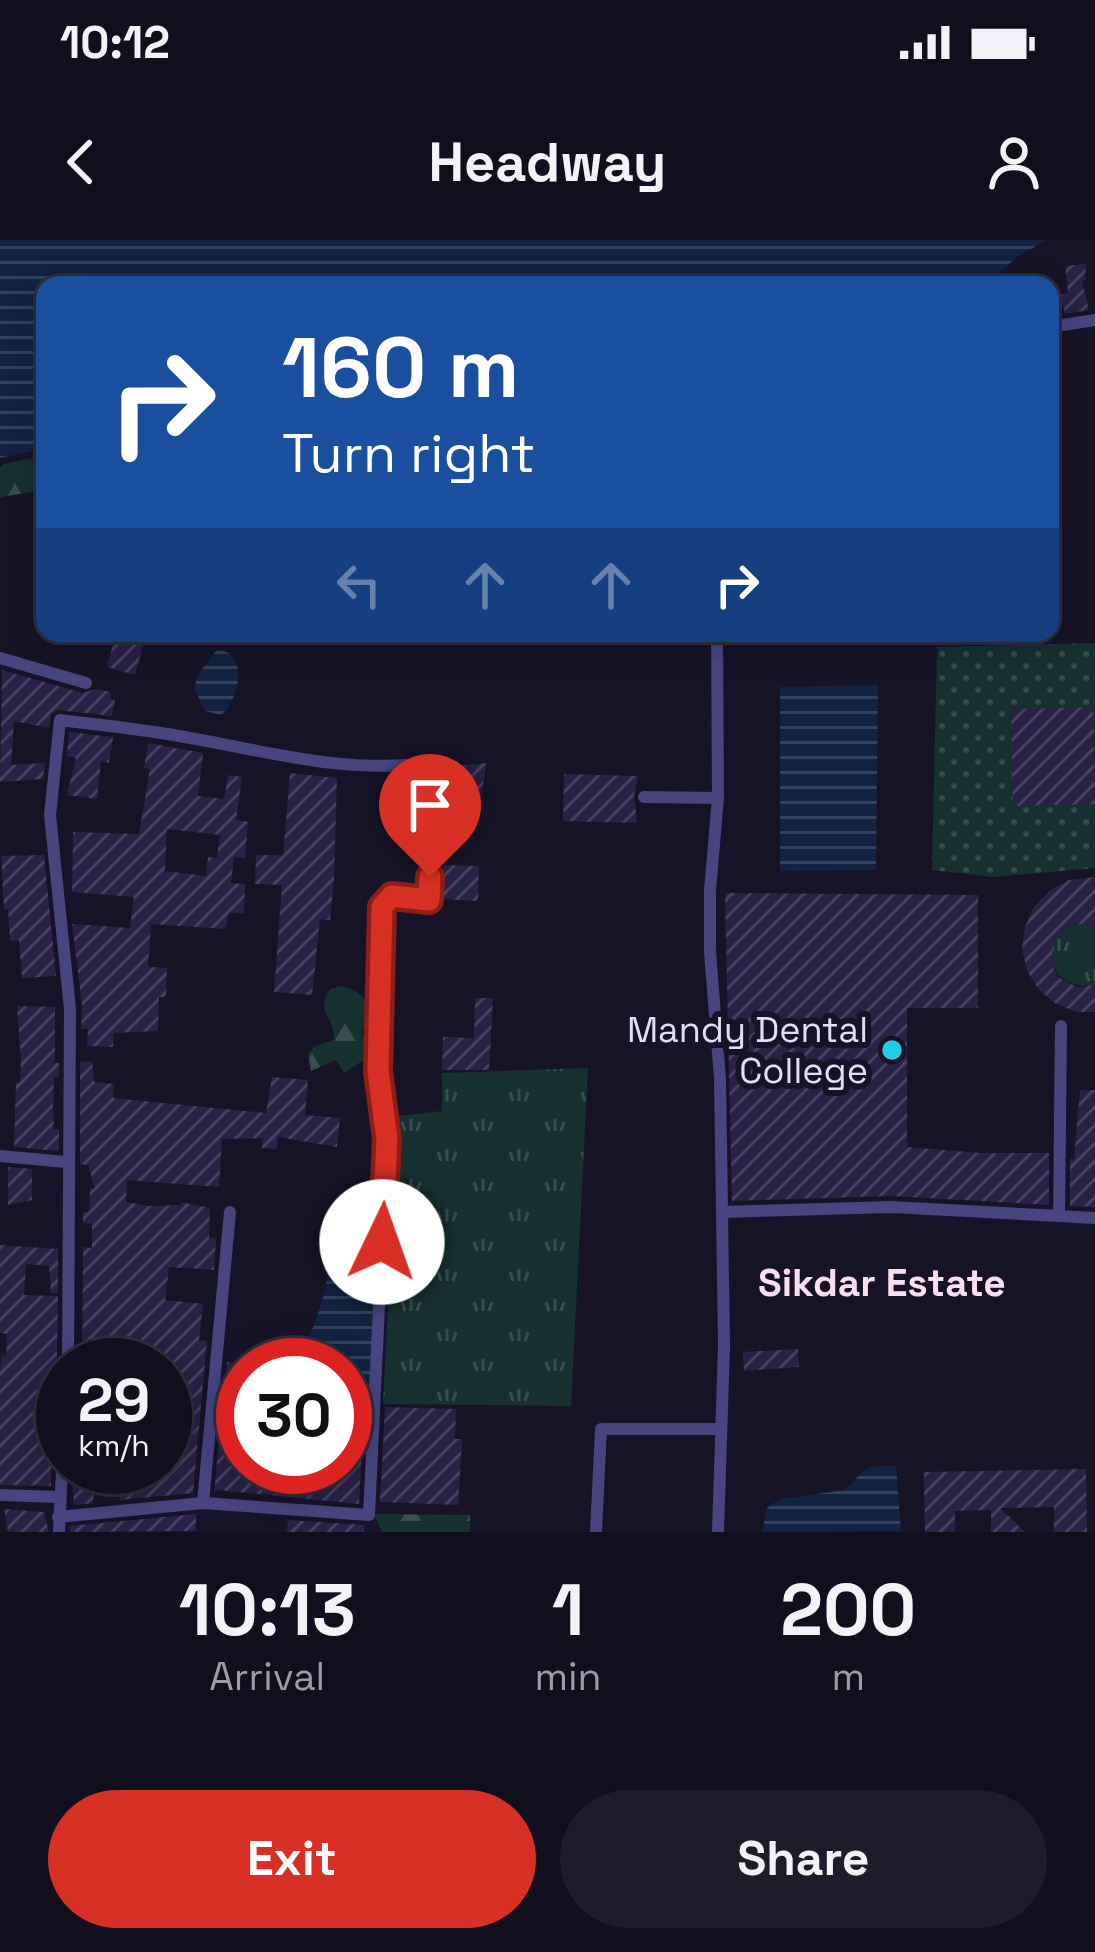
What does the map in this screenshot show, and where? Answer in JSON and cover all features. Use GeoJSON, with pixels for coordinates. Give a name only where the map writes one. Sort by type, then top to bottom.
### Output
{"type":"FeatureCollection","features":[{"type":"Feature","properties":{"kind":"street"},"geometry":{"type":"LineString","coordinates":[[1059,326],[1095,320]]}},
{"type":"Feature","properties":{"kind":"street"},"geometry":{"type":"LineString","coordinates":[[717,642],[718,798],[710,950],[719,1079],[724,1346],[718,1532]]}},
{"type":"Feature","properties":{"kind":"street"},"geometry":{"type":"LineString","coordinates":[[0,658],[86,683]]}},
{"type":"Feature","properties":{"kind":"street"},"geometry":{"type":"LineString","coordinates":[[58,1517],[203,1503],[369,1515],[387,1139],[378,1071],[382,907],[392,896],[429,900],[435,842],[434,762],[412,766],[307,761],[153,731],[60,720],[50,815],[70,1009],[68,1338]]}},
{"type":"Feature","properties":{"kind":"street"},"geometry":{"type":"LineString","coordinates":[[644,797],[718,798]]}},
{"type":"Feature","properties":{"kind":"street"},"geometry":{"type":"LineString","coordinates":[[1059,1216],[1060,1026]]}},
{"type":"Feature","properties":{"kind":"street"},"geometry":{"type":"LineString","coordinates":[[0,1156],[66,1162]]}},
{"type":"Feature","properties":{"kind":"street"},"geometry":{"type":"LineString","coordinates":[[722,1212],[892,1207],[1095,1218]]}},
{"type":"Feature","properties":{"kind":"street"},"geometry":{"type":"LineString","coordinates":[[203,1503],[230,1212]]}},
{"type":"Feature","properties":{"kind":"street"},"geometry":{"type":"LineString","coordinates":[[596,1532],[602,1429],[718,1429]]}},
{"type":"Feature","properties":{"kind":"street"},"geometry":{"type":"LineString","coordinates":[[59,1494],[59,1532]]}},
{"type":"Feature","properties":{"kind":"street"},"geometry":{"type":"LineString","coordinates":[[0,1495],[59,1497]]}},
{"type":"Feature","properties":{"kind":"green space"},"geometry":{"type":"Polygon","coordinates":[[[36,457],[36,491],[0,497],[4,464],[36,457]]]}},
{"type":"Feature","properties":{"kind":"green space"},"geometry":{"type":"Polygon","coordinates":[[[1095,643],[1095,868],[994,877],[932,870],[937,647],[1095,643]]]}},
{"type":"Feature","properties":{"kind":"green space"},"geometry":{"type":"Polygon","coordinates":[[[1073,924],[1095,925],[1095,985],[1067,981],[1052,964],[1053,943],[1073,924]]]}},
{"type":"Feature","properties":{"kind":"green space"},"geometry":{"type":"Polygon","coordinates":[[[342,986],[363,997],[369,1009],[362,1032],[367,1041],[365,1059],[344,1073],[336,1060],[311,1071],[308,1054],[315,1046],[334,1040],[326,997],[330,989],[342,986]]]}},
{"type":"Feature","properties":{"kind":"green space"},"geometry":{"type":"Polygon","coordinates":[[[588,1068],[571,1406],[383,1404],[398,1116],[442,1111],[442,1073],[588,1068]]]}},
{"type":"Feature","properties":{"kind":"green space"},"geometry":{"type":"Polygon","coordinates":[[[374,1514],[470,1515],[470,1532],[382,1532],[374,1514]]]}},
{"type":"Feature","properties":{"kind":"water"},"geometry":{"type":"Polygon","coordinates":[[[0,240],[1046,240],[996,276],[36,276],[36,450],[0,458],[0,240]]]}},
{"type":"Feature","properties":{"kind":"water"},"geometry":{"type":"Polygon","coordinates":[[[217,650],[227,653],[238,667],[233,699],[221,715],[205,711],[194,688],[217,650]]]}},
{"type":"Feature","properties":{"kind":"water"},"geometry":{"type":"Polygon","coordinates":[[[878,685],[876,870],[780,871],[780,687],[878,685]]]}},
{"type":"Feature","properties":{"kind":"water"},"geometry":{"type":"Polygon","coordinates":[[[375,1220],[372,1413],[372,1338],[309,1338],[323,1297],[327,1255],[375,1220]]]}},
{"type":"Feature","properties":{"kind":"water"},"geometry":{"type":"Polygon","coordinates":[[[896,1466],[901,1531],[762,1532],[767,1508],[780,1499],[845,1490],[864,1470],[896,1466]]]}},
{"type":"Feature","properties":{"kind":"building"},"geometry":{"type":"Polygon","coordinates":[[[1086,264],[1082,281],[1089,310],[1065,314],[1060,295],[1068,293],[1065,266],[1086,264]]]}},
{"type":"Feature","properties":{"kind":"building"},"geometry":{"type":"Polygon","coordinates":[[[114,642],[144,642],[135,675],[107,667],[114,642]]]}},
{"type":"Feature","properties":{"kind":"building"},"geometry":{"type":"Polygon","coordinates":[[[2,670],[83,693],[111,692],[110,699],[115,700],[112,716],[57,710],[49,728],[14,721],[11,765],[45,763],[43,779],[0,782],[2,670]]]}},
{"type":"Feature","properties":{"kind":"building"},"geometry":{"type":"Polygon","coordinates":[[[1093,707],[1095,804],[1013,806],[1011,709],[1093,707]]]}},
{"type":"Feature","properties":{"kind":"building"},"geometry":{"type":"Polygon","coordinates":[[[69,732],[113,737],[109,763],[101,761],[97,799],[67,795],[76,758],[67,756],[69,732]]]}},
{"type":"Feature","properties":{"kind":"building"},"geometry":{"type":"Polygon","coordinates":[[[148,743],[203,753],[198,796],[224,799],[228,775],[242,777],[236,820],[248,822],[245,858],[234,857],[231,883],[245,884],[244,913],[229,913],[225,929],[151,924],[148,967],[167,968],[166,997],[159,997],[158,1031],[114,1033],[113,1047],[87,1046],[88,1029],[81,1029],[72,924],[130,928],[134,897],[72,892],[73,832],[139,834],[150,769],[144,768],[148,743]],[[167,829],[165,871],[206,876],[208,857],[217,858],[220,835],[167,829]]]}},
{"type":"Feature","properties":{"kind":"building"},"geometry":{"type":"Polygon","coordinates":[[[486,763],[481,799],[447,795],[449,767],[486,763]]]}},
{"type":"Feature","properties":{"kind":"building"},"geometry":{"type":"Polygon","coordinates":[[[290,773],[337,778],[330,920],[320,919],[312,995],[274,992],[282,885],[255,884],[256,855],[283,855],[290,773]]]}},
{"type":"Feature","properties":{"kind":"building"},"geometry":{"type":"Polygon","coordinates":[[[564,774],[638,776],[637,823],[563,821],[564,774]]]}},
{"type":"Feature","properties":{"kind":"building"},"geometry":{"type":"Polygon","coordinates":[[[44,855],[56,976],[22,978],[19,940],[10,941],[8,909],[4,909],[1,856],[44,855]]]}},
{"type":"Feature","properties":{"kind":"building"},"geometry":{"type":"Polygon","coordinates":[[[443,865],[479,866],[478,901],[440,899],[443,865]]]}},
{"type":"Feature","properties":{"kind":"building"},"geometry":{"type":"Polygon","coordinates":[[[1095,877],[1095,925],[1073,924],[1052,946],[1058,977],[1077,987],[1095,985],[1095,1012],[1077,1012],[1039,990],[1027,971],[1022,949],[1034,907],[1049,891],[1069,880],[1095,877]]]}},
{"type":"Feature","properties":{"kind":"building"},"geometry":{"type":"Polygon","coordinates":[[[725,893],[978,895],[978,1008],[907,1008],[907,1147],[1049,1153],[1049,1205],[892,1196],[732,1201],[725,893]]]}},
{"type":"Feature","properties":{"kind":"building"},"geometry":{"type":"Polygon","coordinates":[[[475,998],[493,998],[489,1070],[442,1070],[443,1037],[474,1038],[475,998]]]}},
{"type":"Feature","properties":{"kind":"building"},"geometry":{"type":"Polygon","coordinates":[[[17,1006],[55,1007],[59,1077],[54,1077],[53,1110],[59,1151],[14,1147],[21,1061],[17,1006]]]}},
{"type":"Feature","properties":{"kind":"building"},"geometry":{"type":"Polygon","coordinates":[[[92,1061],[94,1082],[114,1084],[113,1098],[266,1113],[272,1077],[308,1080],[305,1115],[340,1118],[337,1147],[278,1137],[277,1149],[262,1148],[263,1138],[222,1139],[219,1187],[127,1180],[126,1202],[149,1206],[181,1202],[210,1208],[209,1238],[216,1238],[214,1270],[169,1267],[165,1300],[203,1304],[199,1340],[207,1341],[193,1493],[192,1338],[82,1338],[83,1247],[92,1248],[92,1224],[83,1223],[83,1212],[89,1212],[90,1188],[95,1189],[88,1165],[80,1164],[80,1062],[92,1061]]]}},
{"type":"Feature","properties":{"kind":"building"},"geometry":{"type":"Polygon","coordinates":[[[1080,1090],[1095,1090],[1095,1207],[1070,1206],[1070,1159],[1074,1159],[1080,1090]]]}},
{"type":"Feature","properties":{"kind":"building"},"geometry":{"type":"Polygon","coordinates":[[[8,1167],[32,1169],[32,1200],[8,1205],[8,1167]]]}},
{"type":"Feature","properties":{"kind":"building"},"geometry":{"type":"Polygon","coordinates":[[[0,1245],[58,1249],[58,1293],[51,1293],[49,1266],[26,1264],[24,1295],[58,1296],[57,1338],[36,1338],[36,1486],[0,1485],[0,1369],[7,1334],[0,1333],[0,1245]]]}},
{"type":"Feature","properties":{"kind":"building"},"geometry":{"type":"Polygon","coordinates":[[[798,1349],[799,1367],[744,1371],[743,1352],[798,1349]]]}},
{"type":"Feature","properties":{"kind":"building"},"geometry":{"type":"Polygon","coordinates":[[[385,1407],[456,1409],[455,1439],[462,1439],[458,1505],[380,1502],[385,1407]]]}},
{"type":"Feature","properties":{"kind":"building"},"geometry":{"type":"Polygon","coordinates":[[[1086,1469],[1087,1532],[1054,1532],[1054,1507],[1000,1508],[1025,1532],[991,1532],[991,1510],[955,1511],[955,1532],[925,1532],[924,1472],[1086,1469]]]}},
{"type":"Feature","properties":{"kind":"building"},"geometry":{"type":"Polygon","coordinates":[[[73,1494],[94,1494],[93,1503],[74,1505],[73,1494]]]}},
{"type":"Feature","properties":{"kind":"building"},"geometry":{"type":"Polygon","coordinates":[[[94,1494],[183,1494],[120,1500],[120,1495],[94,1494]]]}},
{"type":"Feature","properties":{"kind":"building"},"geometry":{"type":"Polygon","coordinates":[[[258,1494],[360,1494],[359,1504],[258,1494]]]}},
{"type":"Feature","properties":{"kind":"building"},"geometry":{"type":"Polygon","coordinates":[[[4,1509],[44,1512],[49,1532],[8,1532],[4,1509]]]}},
{"type":"Feature","properties":{"kind":"building"},"geometry":{"type":"Polygon","coordinates":[[[196,1514],[196,1531],[70,1532],[70,1526],[196,1514]]]}},
{"type":"Feature","properties":{"kind":"building"},"geometry":{"type":"Polygon","coordinates":[[[288,1520],[364,1525],[364,1532],[287,1532],[288,1520]]]}},
{"type":"Feature","properties":{"kind":"place","name":"Mandy Dental College"},"geometry":{"type":"Point","coordinates":[892,1050]}},
{"type":"Feature","properties":{"kind":"district","name":"Sikdar Estate"},"geometry":{"type":"Point","coordinates":[882,1282]}},
{"type":"Feature","properties":{"kind":"route"},"geometry":{"type":"LineString","coordinates":[[382,1242],[387,1139],[378,1071],[382,907],[392,896],[429,900],[430,877]]}}]}
